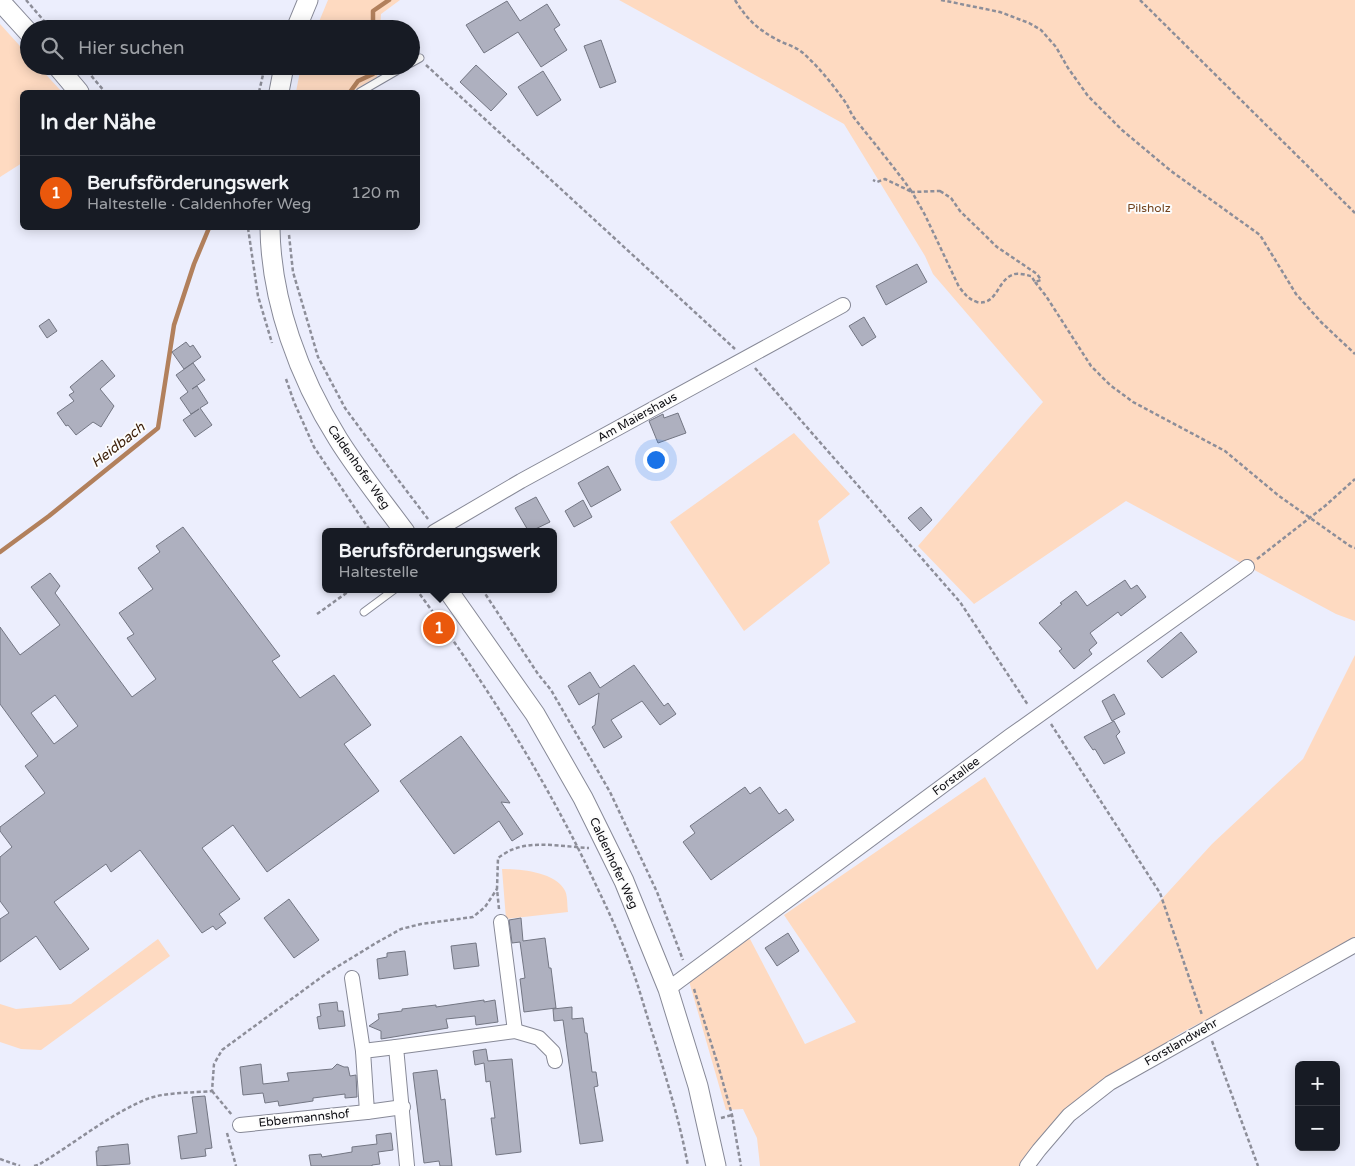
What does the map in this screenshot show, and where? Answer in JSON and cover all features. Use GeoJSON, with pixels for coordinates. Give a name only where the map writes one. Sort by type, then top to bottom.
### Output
{"type":"FeatureCollection","features":[{"type":"Feature","properties":{"kind":"main road"},"geometry":{"type":"LineString","coordinates":[[300,20],[308,0]]}},
{"type":"Feature","properties":{"kind":"main road"},"geometry":{"type":"LineString","coordinates":[[0,1],[20,23]]}},
{"type":"Feature","properties":{"kind":"main road"},"geometry":{"type":"LineString","coordinates":[[65,75],[77,90]]}},
{"type":"Feature","properties":{"kind":"main road"},"geometry":{"type":"LineString","coordinates":[[278,90],[282,75]]}},
{"type":"Feature","properties":{"kind":"main road","name":"Caldenhofer Weg"},"geometry":{"type":"LineString","coordinates":[[270,230],[274,269],[280,300],[300,366],[338,439],[402,528]]}},
{"type":"Feature","properties":{"kind":"main road","name":"Caldenhofer Weg"},"geometry":{"type":"LineString","coordinates":[[450,593],[535,714],[583,798],[624,881],[668,989],[698,1086],[716,1166]]}},
{"type":"Feature","properties":{"kind":"street","name":"Am Maiershaus"},"geometry":{"type":"LineString","coordinates":[[440,528],[521,481],[842,305]]}},
{"type":"Feature","properties":{"kind":"street","name":"Forstallee"},"geometry":{"type":"LineString","coordinates":[[668,989],[1038,716],[1247,567]]}},
{"type":"Feature","properties":{"kind":"street"},"geometry":{"type":"LineString","coordinates":[[501,922],[515,1031]]}},
{"type":"Feature","properties":{"kind":"street","name":"Forstlandwehr"},"geometry":{"type":"LineString","coordinates":[[1027,1166],[1069,1115],[1110,1083],[1206,1027],[1355,945]]}},
{"type":"Feature","properties":{"kind":"street","name":"Ebbermannshof"},"geometry":{"type":"LineString","coordinates":[[352,978],[363,1052],[367,1112]]}},
{"type":"Feature","properties":{"kind":"street"},"geometry":{"type":"LineString","coordinates":[[363,1052],[515,1031],[539,1038],[553,1052],[555,1061]]}},
{"type":"Feature","properties":{"kind":"street"},"geometry":{"type":"LineString","coordinates":[[396,1047],[407,1166]]}},
{"type":"Feature","properties":{"kind":"street","name":"Ebbermannshof"},"geometry":{"type":"LineString","coordinates":[[240,1125],[402,1107]]}},
{"type":"Feature","properties":{"kind":"lane"},"geometry":{"type":"LineString","coordinates":[[363,90],[389,75]]}},
{"type":"Feature","properties":{"kind":"lane"},"geometry":{"type":"LineString","coordinates":[[364,612],[390,593]]}},
{"type":"Feature","properties":{"kind":"path"},"geometry":{"type":"LineString","coordinates":[[26,0],[43,20]]}},
{"type":"Feature","properties":{"kind":"path"},"geometry":{"type":"LineString","coordinates":[[735,0],[744,15],[752,23],[776,39],[802,52],[820,70],[846,103],[869,138],[886,156],[912,192],[959,287],[967,298],[984,303],[992,300],[1007,278],[1016,274],[1031,276],[1091,366],[1110,385],[1133,402],[1225,451],[1279,496],[1355,548]]}},
{"type":"Feature","properties":{"kind":"path"},"geometry":{"type":"LineString","coordinates":[[941,0],[1000,12],[1029,23],[1041,30],[1056,47],[1088,96],[1122,130],[1170,171],[1260,235],[1296,294],[1321,322],[1355,354]]}},
{"type":"Feature","properties":{"kind":"path"},"geometry":{"type":"LineString","coordinates":[[1140,0],[1355,214]]}},
{"type":"Feature","properties":{"kind":"path"},"geometry":{"type":"LineString","coordinates":[[91,75],[103,90]]}},
{"type":"Feature","properties":{"kind":"path"},"geometry":{"type":"LineString","coordinates":[[259,90],[263,75]]}},
{"type":"Feature","properties":{"kind":"path"},"geometry":{"type":"LineString","coordinates":[[873,180],[877,182],[885,179],[912,192],[940,191],[951,198],[960,211],[997,247],[1037,274],[1041,280],[1035,282]]}},
{"type":"Feature","properties":{"kind":"path"},"geometry":{"type":"LineString","coordinates":[[288,230],[293,272],[318,357],[345,408],[433,528]]}},
{"type":"Feature","properties":{"kind":"path"},"geometry":{"type":"LineString","coordinates":[[1247,567],[1325,506],[1355,479]]}},
{"type":"Feature","properties":{"kind":"path"},"geometry":{"type":"LineString","coordinates":[[317,614],[346,593]]}},
{"type":"Feature","properties":{"kind":"path"},"geometry":{"type":"LineString","coordinates":[[419,593],[458,646],[499,708],[542,780],[578,848],[615,926],[631,966],[681,1129],[688,1166]]}},
{"type":"Feature","properties":{"kind":"path"},"geometry":{"type":"LineString","coordinates":[[485,593],[538,674],[551,690],[610,792],[657,892],[689,975],[718,1065],[732,1115],[741,1166]]}},
{"type":"Feature","properties":{"kind":"path"},"geometry":{"type":"LineString","coordinates":[[1038,716],[1052,725],[1160,893],[1206,1027],[1258,1166]]}},
{"type":"Feature","properties":{"kind":"path"},"geometry":{"type":"LineString","coordinates":[[501,922],[497,889],[498,858],[511,850],[524,846],[543,845],[608,850]]}},
{"type":"Feature","properties":{"kind":"path"},"geometry":{"type":"LineString","coordinates":[[240,1125],[212,1091],[214,1064],[222,1050],[327,973],[376,943],[402,929],[421,924],[473,917],[485,907],[497,889]]}},
{"type":"Feature","properties":{"kind":"path"},"geometry":{"type":"LineString","coordinates":[[34,1166],[38,1166],[115,1116],[148,1099],[212,1091]]}},
{"type":"Feature","properties":{"kind":"path"},"geometry":{"type":"LineString","coordinates":[[236,1166],[225,1127],[240,1125]]}},
{"type":"Feature","properties":{"kind":"path"},"geometry":{"type":"LineString","coordinates":[[0,1160],[20,1166]]}},
{"type":"Feature","properties":{"kind":"green space"},"geometry":{"type":"Polygon","coordinates":[[[328,0],[400,0],[381,14],[381,20],[320,20],[328,0]]]}},
{"type":"Feature","properties":{"kind":"green space","name":"Pilsholz"},"geometry":{"type":"Polygon","coordinates":[[[619,0],[1355,0],[1355,621],[1336,614],[1126,501],[974,604],[918,546],[1043,402],[933,274],[925,256],[844,124],[619,0]]]}},
{"type":"Feature","properties":{"kind":"green space"},"geometry":{"type":"Polygon","coordinates":[[[0,24],[20,46],[20,75],[46,75],[60,90],[20,90],[20,164],[0,177],[0,24]]]}},
{"type":"Feature","properties":{"kind":"green space"},"geometry":{"type":"Polygon","coordinates":[[[299,75],[377,75],[377,77],[355,90],[296,90],[299,75]]]}},
{"type":"Feature","properties":{"kind":"green space"},"geometry":{"type":"Polygon","coordinates":[[[794,433],[850,494],[818,521],[830,563],[744,631],[670,522],[794,433]]]}},
{"type":"Feature","properties":{"kind":"green space"},"geometry":{"type":"Polygon","coordinates":[[[1355,655],[1355,937],[1327,955],[1179,1034],[1123,1071],[1021,1166],[760,1166],[757,1138],[743,1109],[726,1110],[685,967],[711,951],[750,939],[805,1044],[856,1022],[784,915],[985,777],[1097,970],[1212,844],[1303,759],[1355,655]]]}},
{"type":"Feature","properties":{"kind":"green space"},"geometry":{"type":"Polygon","coordinates":[[[502,869],[536,873],[559,883],[567,897],[568,912],[506,919],[502,869]]]}},
{"type":"Feature","properties":{"kind":"green space"},"geometry":{"type":"Polygon","coordinates":[[[158,939],[170,956],[41,1050],[21,1049],[0,1042],[0,1004],[16,1009],[71,1004],[158,939]]]}},
{"type":"Feature","properties":{"kind":"building"},"geometry":{"type":"Polygon","coordinates":[[[507,1],[520,21],[547,4],[560,25],[554,29],[567,50],[541,67],[518,32],[484,53],[466,25],[507,1]]]}},
{"type":"Feature","properties":{"kind":"building"},"geometry":{"type":"Polygon","coordinates":[[[601,40],[616,82],[600,88],[584,46],[601,40]]]}},
{"type":"Feature","properties":{"kind":"building"},"geometry":{"type":"Polygon","coordinates":[[[476,65],[507,94],[491,111],[460,82],[476,65]]]}},
{"type":"Feature","properties":{"kind":"building"},"geometry":{"type":"Polygon","coordinates":[[[543,71],[561,100],[537,116],[518,87],[543,71]]]}},
{"type":"Feature","properties":{"kind":"building"},"geometry":{"type":"Polygon","coordinates":[[[917,264],[927,282],[886,305],[876,286],[917,264]]]}},
{"type":"Feature","properties":{"kind":"building"},"geometry":{"type":"Polygon","coordinates":[[[864,317],[876,337],[862,346],[849,326],[864,317]]]}},
{"type":"Feature","properties":{"kind":"building"},"geometry":{"type":"Polygon","coordinates":[[[49,319],[57,331],[47,338],[39,326],[49,319]]]}},
{"type":"Feature","properties":{"kind":"building"},"geometry":{"type":"Polygon","coordinates":[[[186,342],[190,347],[193,345],[201,357],[184,369],[172,352],[186,342]]]}},
{"type":"Feature","properties":{"kind":"building"},"geometry":{"type":"Polygon","coordinates":[[[102,360],[115,376],[100,389],[114,406],[101,427],[93,422],[76,435],[68,425],[66,426],[57,413],[74,401],[69,395],[74,392],[70,387],[102,360]]]}},
{"type":"Feature","properties":{"kind":"building"},"geometry":{"type":"Polygon","coordinates":[[[193,363],[205,380],[192,389],[197,386],[208,403],[200,408],[212,425],[195,437],[183,420],[199,409],[191,414],[180,398],[188,392],[176,375],[193,363]]]}},
{"type":"Feature","properties":{"kind":"building"},"geometry":{"type":"Polygon","coordinates":[[[678,413],[686,433],[658,443],[649,421],[663,414],[664,418],[678,413]]]}},
{"type":"Feature","properties":{"kind":"building"},"geometry":{"type":"Polygon","coordinates":[[[608,466],[621,490],[591,507],[578,483],[608,466]]]}},
{"type":"Feature","properties":{"kind":"building"},"geometry":{"type":"Polygon","coordinates":[[[536,497],[550,522],[537,528],[527,528],[515,508],[536,497]]]}},
{"type":"Feature","properties":{"kind":"building"},"geometry":{"type":"Polygon","coordinates":[[[583,500],[592,517],[574,527],[565,511],[583,500]]]}},
{"type":"Feature","properties":{"kind":"building"},"geometry":{"type":"Polygon","coordinates":[[[921,507],[932,520],[920,531],[908,518],[921,507]]]}},
{"type":"Feature","properties":{"kind":"building"},"geometry":{"type":"Polygon","coordinates":[[[183,527],[280,656],[272,661],[300,698],[334,675],[371,725],[344,744],[379,791],[267,872],[233,825],[202,848],[240,899],[219,914],[226,923],[216,930],[213,926],[202,933],[140,850],[111,872],[106,864],[54,902],[89,949],[60,970],[36,936],[0,962],[0,919],[9,913],[0,901],[0,857],[12,847],[0,831],[0,827],[45,793],[25,766],[38,756],[0,704],[0,627],[20,655],[60,625],[31,587],[50,573],[60,586],[55,593],[132,697],[156,679],[127,638],[134,634],[119,613],[153,589],[138,568],[160,552],[156,546],[183,527]],[[55,695],[31,713],[54,744],[78,726],[55,695]]]}},
{"type":"Feature","properties":{"kind":"building"},"geometry":{"type":"Polygon","coordinates":[[[1125,580],[1131,589],[1137,585],[1146,597],[1121,616],[1118,612],[1090,633],[1097,643],[1089,650],[1092,654],[1074,669],[1059,651],[1062,649],[1039,623],[1076,591],[1087,606],[1125,580]]]}},
{"type":"Feature","properties":{"kind":"building"},"geometry":{"type":"Polygon","coordinates":[[[1181,632],[1197,652],[1162,678],[1147,661],[1181,632]]]}},
{"type":"Feature","properties":{"kind":"building"},"geometry":{"type":"Polygon","coordinates":[[[634,665],[664,706],[668,703],[676,714],[660,725],[642,701],[611,720],[622,737],[604,748],[592,727],[595,725],[599,693],[579,705],[568,686],[590,672],[600,688],[634,665]]]}},
{"type":"Feature","properties":{"kind":"building"},"geometry":{"type":"Polygon","coordinates":[[[1114,694],[1125,714],[1112,721],[1102,701],[1114,694]]]}},
{"type":"Feature","properties":{"kind":"building"},"geometry":{"type":"Polygon","coordinates":[[[1114,721],[1120,732],[1116,736],[1125,753],[1104,764],[1095,749],[1093,750],[1084,737],[1114,721]]]}},
{"type":"Feature","properties":{"kind":"building"},"geometry":{"type":"Polygon","coordinates":[[[461,736],[510,803],[501,802],[523,834],[512,841],[499,821],[454,854],[400,781],[461,736]]]}},
{"type":"Feature","properties":{"kind":"building"},"geometry":{"type":"Polygon","coordinates":[[[745,787],[750,794],[760,787],[779,814],[786,809],[794,820],[711,880],[683,842],[695,833],[690,826],[745,787]]]}},
{"type":"Feature","properties":{"kind":"building"},"geometry":{"type":"Polygon","coordinates":[[[289,899],[319,940],[294,958],[264,918],[289,899]]]}},
{"type":"Feature","properties":{"kind":"building"},"geometry":{"type":"Polygon","coordinates":[[[521,918],[523,941],[545,938],[556,1008],[524,1012],[520,979],[525,978],[520,942],[512,943],[509,920],[521,918]]]}},
{"type":"Feature","properties":{"kind":"building"},"geometry":{"type":"Polygon","coordinates":[[[788,933],[799,951],[777,966],[765,948],[788,933]]]}},
{"type":"Feature","properties":{"kind":"building"},"geometry":{"type":"Polygon","coordinates":[[[476,943],[479,966],[454,969],[451,946],[476,943]]]}},
{"type":"Feature","properties":{"kind":"building"},"geometry":{"type":"Polygon","coordinates":[[[405,951],[408,975],[379,979],[377,959],[387,957],[387,953],[405,951]]]}},
{"type":"Feature","properties":{"kind":"building"},"geometry":{"type":"Polygon","coordinates":[[[484,1000],[484,1002],[495,1000],[498,1022],[476,1025],[475,1016],[446,1019],[448,1028],[381,1039],[381,1031],[369,1026],[379,1019],[378,1014],[402,1011],[402,1009],[436,1005],[436,1007],[484,1000]]]}},
{"type":"Feature","properties":{"kind":"building"},"geometry":{"type":"Polygon","coordinates":[[[337,1002],[338,1011],[343,1011],[345,1026],[319,1029],[317,1017],[321,1016],[319,1004],[337,1002]]]}},
{"type":"Feature","properties":{"kind":"building"},"geometry":{"type":"Polygon","coordinates":[[[572,1007],[572,1019],[583,1018],[585,1033],[587,1033],[592,1072],[596,1072],[598,1086],[594,1087],[603,1141],[580,1144],[563,1020],[554,1021],[553,1009],[572,1007]]]}},
{"type":"Feature","properties":{"kind":"building"},"geometry":{"type":"Polygon","coordinates":[[[486,1049],[488,1061],[512,1059],[521,1152],[496,1155],[491,1118],[495,1118],[490,1081],[486,1082],[484,1063],[475,1065],[473,1051],[486,1049]]]}},
{"type":"Feature","properties":{"kind":"building"},"geometry":{"type":"Polygon","coordinates":[[[261,1064],[263,1084],[289,1081],[287,1073],[332,1069],[337,1064],[348,1067],[350,1076],[356,1075],[357,1097],[345,1098],[345,1094],[313,1098],[313,1101],[279,1106],[278,1101],[265,1103],[263,1093],[243,1095],[240,1067],[261,1064]]]}},
{"type":"Feature","properties":{"kind":"building"},"geometry":{"type":"Polygon","coordinates":[[[437,1070],[441,1100],[445,1099],[452,1166],[440,1166],[439,1161],[424,1163],[413,1073],[437,1070]]]}},
{"type":"Feature","properties":{"kind":"building"},"geometry":{"type":"Polygon","coordinates":[[[205,1096],[212,1148],[205,1149],[206,1156],[181,1159],[178,1136],[197,1133],[192,1097],[205,1096]]]}},
{"type":"Feature","properties":{"kind":"building"},"geometry":{"type":"Polygon","coordinates":[[[391,1133],[393,1150],[378,1152],[380,1164],[372,1166],[311,1166],[309,1155],[321,1154],[322,1157],[352,1152],[352,1147],[377,1144],[376,1135],[391,1133]]]}},
{"type":"Feature","properties":{"kind":"building"},"geometry":{"type":"Polygon","coordinates":[[[128,1144],[130,1164],[97,1166],[96,1151],[98,1151],[98,1147],[128,1144]]]}},
{"type":"Feature","properties":{"kind":"waterway","name":"Heidbach"},"geometry":{"type":"LineString","coordinates":[[373,20],[373,11],[389,0]]}},
{"type":"Feature","properties":{"kind":"waterway","name":"Heidbach"},"geometry":{"type":"LineString","coordinates":[[351,90],[358,81],[371,75]]}},
{"type":"Feature","properties":{"kind":"waterway","name":"Heidbach"},"geometry":{"type":"LineString","coordinates":[[0,552],[49,516],[158,428],[174,325],[194,264],[208,230]]}},
{"type":"Feature","properties":{"kind":"place","name":"Berufsförderungswerk"},"geometry":{"type":"Point","coordinates":[439,628]}}]}
